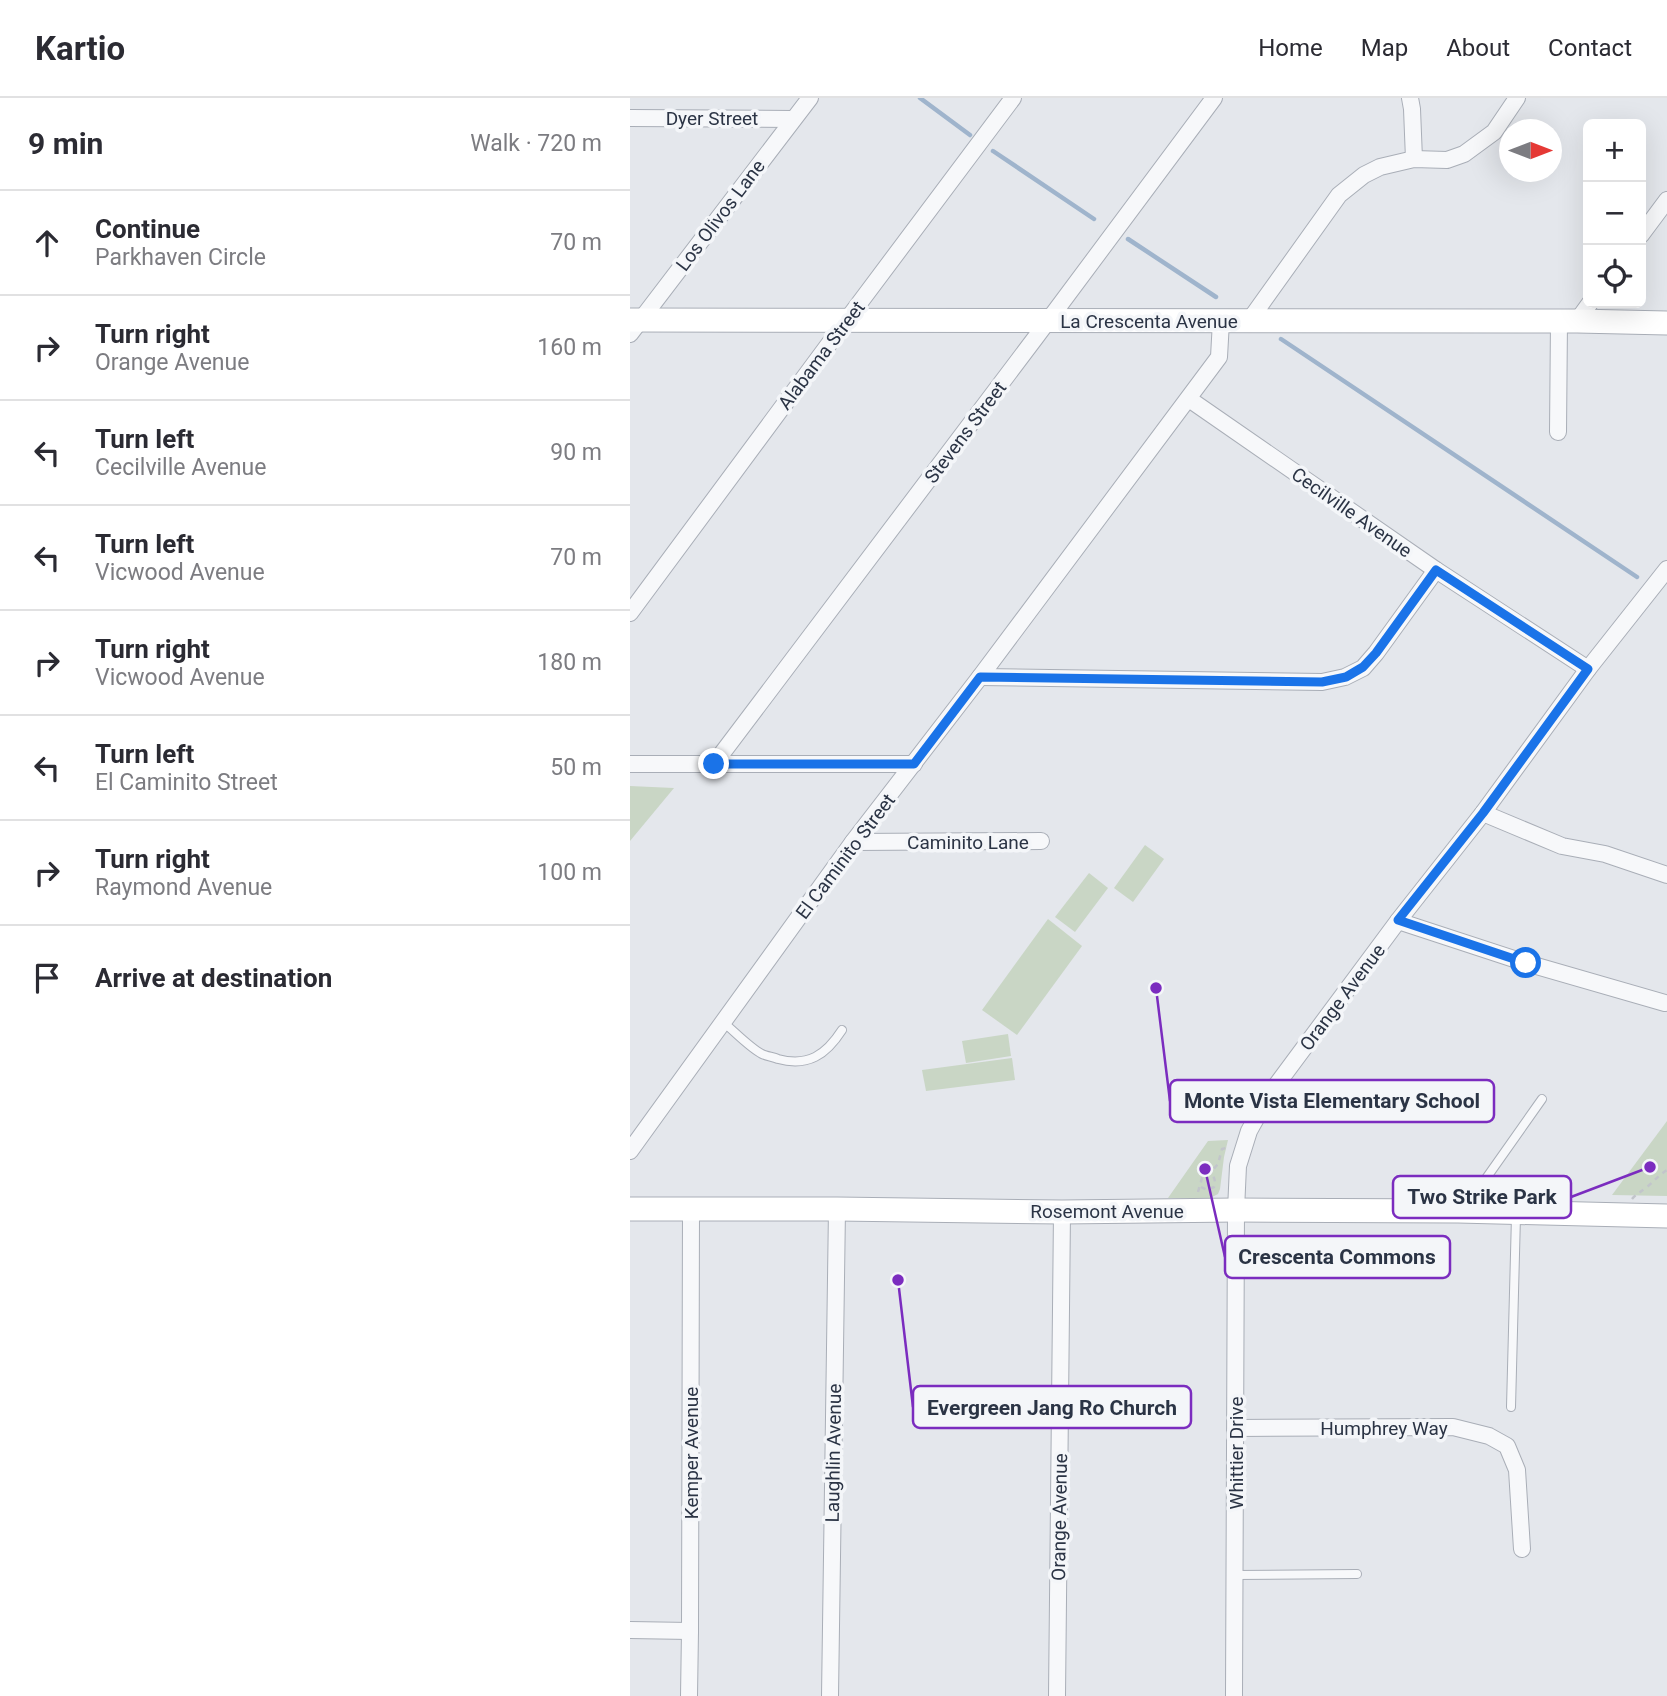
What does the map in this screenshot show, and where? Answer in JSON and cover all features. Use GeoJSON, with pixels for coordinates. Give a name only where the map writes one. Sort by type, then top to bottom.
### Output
{"type":"FeatureCollection","features":[{"type":"Feature","properties":{"kind":"street","name":"Los Olivos Lane"},"geometry":{"type":"LineString","coordinates":[[633,324],[810,98]]}},
{"type":"Feature","properties":{"kind":"street","name":"Alabama Street"},"geometry":{"type":"LineString","coordinates":[[630,613],[1013,98]]}},
{"type":"Feature","properties":{"kind":"street","name":"Stevens Street"},"geometry":{"type":"LineString","coordinates":[[714,764],[1214,98]]}},
{"type":"Feature","properties":{"kind":"street"},"geometry":{"type":"LineString","coordinates":[[1410,98],[1413,159]]}},
{"type":"Feature","properties":{"kind":"street"},"geometry":{"type":"LineString","coordinates":[[1249,321],[1339,195],[1364,175],[1380,167],[1413,159],[1447,160],[1464,154],[1494,132],[1517,98]]}},
{"type":"Feature","properties":{"kind":"street","name":"Dyer Street"},"geometry":{"type":"LineString","coordinates":[[630,118],[793,119]]}},
{"type":"Feature","properties":{"kind":"street"},"geometry":{"type":"LineString","coordinates":[[1646,228],[1667,200]]}},
{"type":"Feature","properties":{"kind":"street","name":"La Crescenta Avenue"},"geometry":{"type":"LineString","coordinates":[[633,324],[1249,321],[1575,315],[1667,323]]}},
{"type":"Feature","properties":{"kind":"street"},"geometry":{"type":"LineString","coordinates":[[1558,432],[1575,315]]}},
{"type":"Feature","properties":{"kind":"street","name":"El Caminito Street"},"geometry":{"type":"LineString","coordinates":[[630,1151],[853,842],[1219,358],[1221,321]]}},
{"type":"Feature","properties":{"kind":"street","name":"Cecilville Avenue"},"geometry":{"type":"LineString","coordinates":[[1189,399],[1436,570],[1588,669]]}},
{"type":"Feature","properties":{"kind":"street","name":"Orange Avenue"},"geometry":{"type":"LineString","coordinates":[[1236,1210],[1238,1166],[1249,1131],[1269,1095],[1398,920],[1483,813],[1588,669],[1667,569]]}},
{"type":"Feature","properties":{"kind":"street"},"geometry":{"type":"LineString","coordinates":[[980,677],[1322,682],[1346,677],[1363,667],[1376,653],[1436,570]]}},
{"type":"Feature","properties":{"kind":"street"},"geometry":{"type":"LineString","coordinates":[[630,764],[914,764]]}},
{"type":"Feature","properties":{"kind":"street"},"geometry":{"type":"LineString","coordinates":[[1483,813],[1562,846],[1605,854],[1667,875]]}},
{"type":"Feature","properties":{"kind":"street","name":"Caminito Lane"},"geometry":{"type":"LineString","coordinates":[[853,842],[1041,841]]}},
{"type":"Feature","properties":{"kind":"street"},"geometry":{"type":"LineString","coordinates":[[1398,920],[1526,963],[1665,1003]]}},
{"type":"Feature","properties":{"kind":"street","name":"Rosemont Avenue"},"geometry":{"type":"LineString","coordinates":[[630,1209],[1062,1212],[1236,1210],[1667,1216]]}},
{"type":"Feature","properties":{"kind":"street","name":"Kemper Avenue"},"geometry":{"type":"LineString","coordinates":[[689,1696],[691,1209]]}},
{"type":"Feature","properties":{"kind":"street","name":"Laughlin Avenue"},"geometry":{"type":"LineString","coordinates":[[830,1696],[837,1209]]}},
{"type":"Feature","properties":{"kind":"street","name":"Whittier Drive"},"geometry":{"type":"LineString","coordinates":[[1234,1696],[1236,1210]]}},
{"type":"Feature","properties":{"kind":"street","name":"Orange Avenue"},"geometry":{"type":"LineString","coordinates":[[1057,1696],[1062,1212]]}},
{"type":"Feature","properties":{"kind":"street","name":"Humphrey Way"},"geometry":{"type":"LineString","coordinates":[[1236,1428],[1453,1427],[1489,1436],[1507,1446],[1517,1469],[1522,1549]]}},
{"type":"Feature","properties":{"kind":"street"},"geometry":{"type":"LineString","coordinates":[[630,1630],[690,1631]]}},
{"type":"Feature","properties":{"kind":"lane"},"geometry":{"type":"LineString","coordinates":[[723,1022],[761,1054],[797,1062],[819,1057],[834,1043],[842,1030]]}},
{"type":"Feature","properties":{"kind":"lane"},"geometry":{"type":"LineString","coordinates":[[1469,1212],[1480,1187],[1542,1099]]}},
{"type":"Feature","properties":{"kind":"lane"},"geometry":{"type":"LineString","coordinates":[[1510,1407],[1516,1213]]}},
{"type":"Feature","properties":{"kind":"lane"},"geometry":{"type":"LineString","coordinates":[[1235,1574],[1357,1574]]}},
{"type":"Feature","properties":{"kind":"path"},"geometry":{"type":"LineString","coordinates":[[1194,1198],[1206,1175],[1218,1164],[1222,1149],[1227,1147]]}},
{"type":"Feature","properties":{"kind":"path"},"geometry":{"type":"LineString","coordinates":[[1198,1168],[1199,1173],[1214,1177],[1215,1182],[1214,1187],[1207,1190],[1202,1189],[1200,1184]]}},
{"type":"Feature","properties":{"kind":"path"},"geometry":{"type":"LineString","coordinates":[[1633,1195],[1645,1189],[1667,1170]]}},
{"type":"Feature","properties":{"kind":"path"},"geometry":{"type":"LineString","coordinates":[[1215,1182],[1222,1182]]}},
{"type":"Feature","properties":{"kind":"green space"},"geometry":{"type":"Polygon","coordinates":[[[630,786],[674,788],[630,841],[630,786]]]}},
{"type":"Feature","properties":{"kind":"green space"},"geometry":{"type":"Polygon","coordinates":[[[1145,845],[1164,859],[1133,902],[1114,888],[1145,845]]]}},
{"type":"Feature","properties":{"kind":"green space"},"geometry":{"type":"Polygon","coordinates":[[[1089,873],[1108,888],[1075,932],[1055,917],[1089,873]]]}},
{"type":"Feature","properties":{"kind":"green space"},"geometry":{"type":"Polygon","coordinates":[[[1048,919],[1082,946],[1017,1035],[982,1010],[1048,919]]]}},
{"type":"Feature","properties":{"kind":"green space"},"geometry":{"type":"Polygon","coordinates":[[[1008,1034],[1011,1056],[966,1063],[962,1041],[1008,1034]]]}},
{"type":"Feature","properties":{"kind":"green space"},"geometry":{"type":"Polygon","coordinates":[[[1012,1058],[1015,1080],[926,1091],[922,1070],[1012,1058]]]}},
{"type":"Feature","properties":{"kind":"green space"},"geometry":{"type":"Polygon","coordinates":[[[1667,1121],[1667,1196],[1612,1195],[1667,1121]]]}},
{"type":"Feature","properties":{"kind":"green space"},"geometry":{"type":"Polygon","coordinates":[[[1228,1140],[1218,1194],[1210,1198],[1168,1198],[1208,1141],[1228,1140]]]}},
{"type":"Feature","properties":{"kind":"waterway"},"geometry":{"type":"LineString","coordinates":[[920,98],[970,135]]}},
{"type":"Feature","properties":{"kind":"waterway"},"geometry":{"type":"LineString","coordinates":[[993,151],[1094,219]]}},
{"type":"Feature","properties":{"kind":"waterway"},"geometry":{"type":"LineString","coordinates":[[1128,239],[1216,297]]}},
{"type":"Feature","properties":{"kind":"waterway"},"geometry":{"type":"LineString","coordinates":[[1281,339],[1637,577]]}},
{"type":"Feature","properties":{"kind":"place","name":"Monte Vista Elementary School"},"geometry":{"type":"Point","coordinates":[1156,988]}},
{"type":"Feature","properties":{"kind":"place","name":"Two Strike Park"},"geometry":{"type":"Point","coordinates":[1650,1167]}},
{"type":"Feature","properties":{"kind":"place","name":"Crescenta Commons"},"geometry":{"type":"Point","coordinates":[1205,1169]}},
{"type":"Feature","properties":{"kind":"place","name":"Evergreen Jang Ro Church"},"geometry":{"type":"Point","coordinates":[898,1280]}},
{"type":"Feature","properties":{"kind":"route"},"geometry":{"type":"LineString","coordinates":[[714,764],[914,764],[980,677],[1322,682],[1346,677],[1363,667],[1376,653],[1436,570],[1588,669],[1483,813],[1398,920],[1526,963]]}}]}
